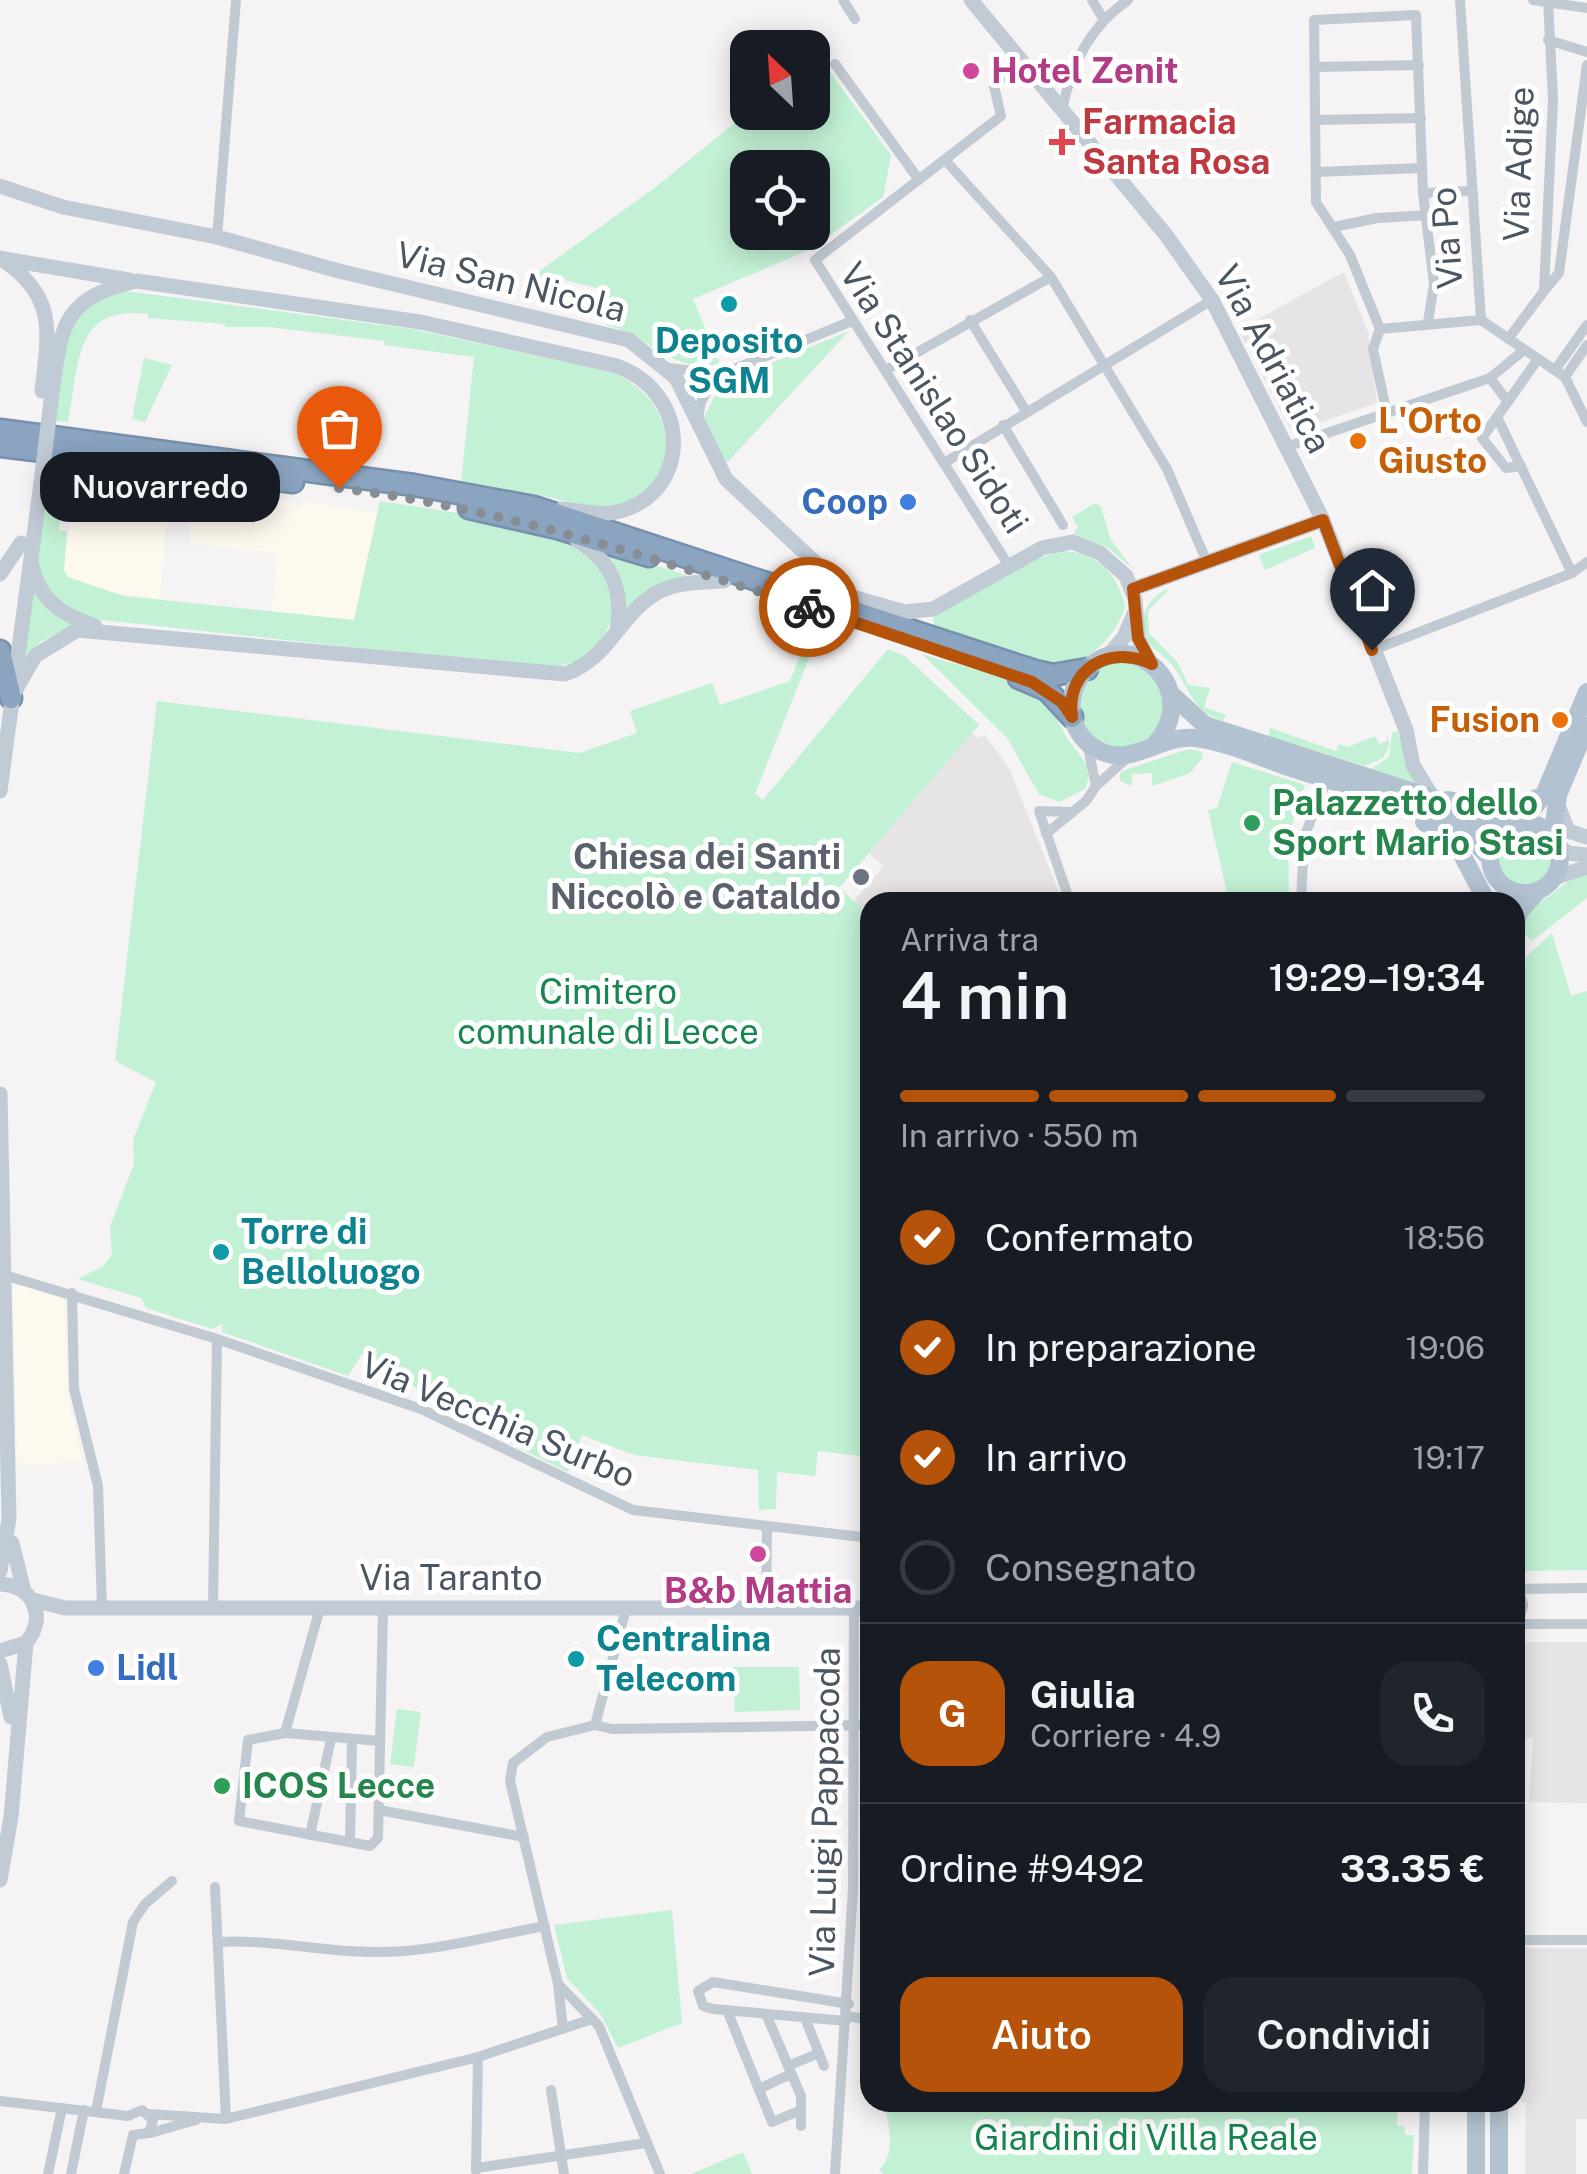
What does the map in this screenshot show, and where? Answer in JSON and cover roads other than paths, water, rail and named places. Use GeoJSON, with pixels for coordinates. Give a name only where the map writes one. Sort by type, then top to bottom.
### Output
{"type":"FeatureCollection","features":[{"type":"Feature","properties":{"kind":"highway"},"geometry":{"type":"LineString","coordinates":[[6,438],[414,484],[534,507],[1036,671],[1053,675],[1086,668]]}},
{"type":"Feature","properties":{"kind":"highway"},"geometry":{"type":"LineString","coordinates":[[6,438],[411,497],[557,528],[1032,682],[1062,702],[1072,717]]}},
{"type":"Feature","properties":{"kind":"highway"},"geometry":{"type":"LineString","coordinates":[[0,651],[11,698]]}},
{"type":"Feature","properties":{"kind":"main road","name":"Via Adriatica"},"geometry":{"type":"LineString","coordinates":[[971,0],[1166,234],[1212,300],[1323,520],[1406,730],[1413,765],[1433,798]]}},
{"type":"Feature","properties":{"kind":"main road","name":"Via San Nicola"},"geometry":{"type":"LineString","coordinates":[[0,186],[63,207],[217,237],[339,271],[614,334],[642,347],[667,368],[685,391],[712,458],[726,479],[852,597],[918,612],[942,605],[1042,548],[1072,542],[1116,564],[1133,589]]}},
{"type":"Feature","properties":{"kind":"main road"},"geometry":{"type":"LineString","coordinates":[[0,258],[420,322],[614,366],[658,389],[668,407],[673,442],[664,477],[653,492],[640,503],[607,514],[534,507]]}},
{"type":"Feature","properties":{"kind":"main road"},"geometry":{"type":"LineString","coordinates":[[0,258],[26,278],[46,313],[46,401]]}},
{"type":"Feature","properties":{"kind":"main road"},"geometry":{"type":"LineString","coordinates":[[0,271],[20,284],[38,313],[46,401]]}},
{"type":"Feature","properties":{"kind":"main road"},"geometry":{"type":"LineString","coordinates":[[0,792],[25,544],[46,401],[65,320],[91,294],[137,281]]}},
{"type":"Feature","properties":{"kind":"main road"},"geometry":{"type":"LineString","coordinates":[[1323,520],[1133,589],[1138,638],[1172,695],[1205,725],[1433,798],[1503,812],[1544,795]]}},
{"type":"Feature","properties":{"kind":"main road"},"geometry":{"type":"LineString","coordinates":[[557,528],[598,553],[609,568],[618,596],[616,634]]}},
{"type":"Feature","properties":{"kind":"main road"},"geometry":{"type":"LineString","coordinates":[[0,574],[25,544]]}},
{"type":"Feature","properties":{"kind":"main road"},"geometry":{"type":"LineString","coordinates":[[25,544],[44,598],[64,614],[103,629]]}},
{"type":"Feature","properties":{"kind":"main road"},"geometry":{"type":"LineString","coordinates":[[11,698],[27,665],[53,641],[77,630],[103,629],[549,674],[584,668],[640,606],[663,590],[724,581]]}},
{"type":"Feature","properties":{"kind":"main road"},"geometry":{"type":"LineString","coordinates":[[1134,614],[1124,637],[1108,656],[1086,668],[1071,698],[1072,717],[1086,742],[1114,756],[1196,738],[1380,797],[1454,826],[1493,880]]}},
{"type":"Feature","properties":{"kind":"main road"},"geometry":{"type":"LineString","coordinates":[[1108,656],[1136,656],[1152,664]]}},
{"type":"Feature","properties":{"kind":"main road"},"geometry":{"type":"LineString","coordinates":[[1493,880],[1498,836],[1515,825],[1544,795],[1587,692]]}},
{"type":"Feature","properties":{"kind":"main road"},"geometry":{"type":"LineString","coordinates":[[1155,744],[1170,720],[1172,695]]}},
{"type":"Feature","properties":{"kind":"main road"},"geometry":{"type":"LineString","coordinates":[[1554,878],[1559,864],[1554,810],[1587,726]]}},
{"type":"Feature","properties":{"kind":"main road"},"geometry":{"type":"LineString","coordinates":[[1566,775],[1560,818],[1568,831],[1587,836]]}},
{"type":"Feature","properties":{"kind":"main road"},"geometry":{"type":"LineString","coordinates":[[1380,797],[1452,842],[1493,880],[1515,892],[1538,891]]}},
{"type":"Feature","properties":{"kind":"main road"},"geometry":{"type":"LineString","coordinates":[[1433,798],[1478,822],[1538,826],[1568,853],[1587,854]]}},
{"type":"Feature","properties":{"kind":"main road"},"geometry":{"type":"LineString","coordinates":[[1525,905],[1554,878],[1587,867]]}},
{"type":"Feature","properties":{"kind":"main road"},"geometry":{"type":"LineString","coordinates":[[0,1094],[9,1519],[14,1563],[37,1618],[26,1642],[10,1818],[0,1880]]}},
{"type":"Feature","properties":{"kind":"main road"},"geometry":{"type":"LineString","coordinates":[[0,1570],[9,1519]]}},
{"type":"Feature","properties":{"kind":"main road","name":"Via Taranto"},"geometry":{"type":"LineString","coordinates":[[0,1584],[65,1608],[860,1608]]}},
{"type":"Feature","properties":{"kind":"main road"},"geometry":{"type":"LineString","coordinates":[[0,1651],[26,1642]]}},
{"type":"Feature","properties":{"kind":"main road"},"geometry":{"type":"LineString","coordinates":[[0,1664],[14,1741]]}},
{"type":"Feature","properties":{"kind":"main road"},"geometry":{"type":"LineString","coordinates":[[1476,2112],[1476,2174]]}},
{"type":"Feature","properties":{"kind":"main road"},"geometry":{"type":"LineString","coordinates":[[1499,2112],[1500,2174]]}},
{"type":"Feature","properties":{"kind":"street"},"geometry":{"type":"LineString","coordinates":[[217,237],[236,0]]}},
{"type":"Feature","properties":{"kind":"street"},"geometry":{"type":"LineString","coordinates":[[842,0],[854,19]]}},
{"type":"Feature","properties":{"kind":"street"},"geometry":{"type":"LineString","coordinates":[[1092,0],[1104,20]]}},
{"type":"Feature","properties":{"kind":"street"},"geometry":{"type":"LineString","coordinates":[[1062,110],[1076,60],[1104,20],[1128,0]]}},
{"type":"Feature","properties":{"kind":"street","name":"Via Po"},"geometry":{"type":"LineString","coordinates":[[1460,0],[1481,320],[1560,373]]}},
{"type":"Feature","properties":{"kind":"street"},"geometry":{"type":"LineString","coordinates":[[1533,0],[1587,8]]}},
{"type":"Feature","properties":{"kind":"street","name":"Via Adige"},"geometry":{"type":"LineString","coordinates":[[1544,290],[1553,98],[1547,2]]}},
{"type":"Feature","properties":{"kind":"street"},"geometry":{"type":"LineString","coordinates":[[1386,409],[1373,349],[1380,329],[1334,227],[1316,202],[1314,20],[1416,14],[1423,193],[1429,215],[1434,284],[1428,322]]}},
{"type":"Feature","properties":{"kind":"street","name":"Via Adige"},"geometry":{"type":"LineString","coordinates":[[1548,40],[1587,52]]}},
{"type":"Feature","properties":{"kind":"street"},"geometry":{"type":"LineString","coordinates":[[835,64],[919,180],[1001,116],[994,86],[1020,60]]}},
{"type":"Feature","properties":{"kind":"street"},"geometry":{"type":"LineString","coordinates":[[1040,84],[1076,60]]}},
{"type":"Feature","properties":{"kind":"street","name":"Via Adige"},"geometry":{"type":"LineString","coordinates":[[1508,338],[1559,273],[1587,65]]}},
{"type":"Feature","properties":{"kind":"street"},"geometry":{"type":"LineString","coordinates":[[1314,67],[1418,66]]}},
{"type":"Feature","properties":{"kind":"street"},"geometry":{"type":"LineString","coordinates":[[1315,120],[1421,118]]}},
{"type":"Feature","properties":{"kind":"street"},"geometry":{"type":"LineString","coordinates":[[944,160],[1050,277],[1166,469],[1208,562]]}},
{"type":"Feature","properties":{"kind":"street"},"geometry":{"type":"LineString","coordinates":[[1316,172],[1422,168]]}},
{"type":"Feature","properties":{"kind":"street","name":"Via Stanislao Sidoti"},"geometry":{"type":"LineString","coordinates":[[919,180],[815,260],[1008,566]]}},
{"type":"Feature","properties":{"kind":"street"},"geometry":{"type":"LineString","coordinates":[[1423,193],[1471,190]]}},
{"type":"Feature","properties":{"kind":"street"},"geometry":{"type":"LineString","coordinates":[[1334,227],[1376,218],[1429,215]]}},
{"type":"Feature","properties":{"kind":"street"},"geometry":{"type":"LineString","coordinates":[[886,370],[1050,277]]}},
{"type":"Feature","properties":{"kind":"street"},"geometry":{"type":"LineString","coordinates":[[944,462],[1212,300]]}},
{"type":"Feature","properties":{"kind":"street"},"geometry":{"type":"LineString","coordinates":[[970,320],[1026,411]]}},
{"type":"Feature","properties":{"kind":"street"},"geometry":{"type":"LineString","coordinates":[[1380,329],[1481,320]]}},
{"type":"Feature","properties":{"kind":"street"},"geometry":{"type":"LineString","coordinates":[[667,368],[722,374],[852,321]]}},
{"type":"Feature","properties":{"kind":"street"},"geometry":{"type":"LineString","coordinates":[[1560,373],[1587,326]]}},
{"type":"Feature","properties":{"kind":"street"},"geometry":{"type":"LineString","coordinates":[[1560,373],[1587,345]]}},
{"type":"Feature","properties":{"kind":"street"},"geometry":{"type":"LineString","coordinates":[[1289,446],[1386,409],[1490,378],[1524,350]]}},
{"type":"Feature","properties":{"kind":"street"},"geometry":{"type":"LineString","coordinates":[[1521,466],[1506,468],[1482,438],[1538,359]]}},
{"type":"Feature","properties":{"kind":"street"},"geometry":{"type":"LineString","coordinates":[[1560,373],[1587,422]]}},
{"type":"Feature","properties":{"kind":"street"},"geometry":{"type":"LineString","coordinates":[[685,391],[702,374]]}},
{"type":"Feature","properties":{"kind":"street"},"geometry":{"type":"LineString","coordinates":[[698,420],[701,402],[722,374]]}},
{"type":"Feature","properties":{"kind":"street"},"geometry":{"type":"LineString","coordinates":[[1490,378],[1508,402]]}},
{"type":"Feature","properties":{"kind":"street"},"geometry":{"type":"LineString","coordinates":[[685,391],[712,384]]}},
{"type":"Feature","properties":{"kind":"street"},"geometry":{"type":"LineString","coordinates":[[1498,417],[1572,573]]}},
{"type":"Feature","properties":{"kind":"street"},"geometry":{"type":"LineString","coordinates":[[1003,425],[1063,525]]}},
{"type":"Feature","properties":{"kind":"street"},"geometry":{"type":"LineString","coordinates":[[1372,650],[1572,573],[1587,562]]}},
{"type":"Feature","properties":{"kind":"street"},"geometry":{"type":"LineString","coordinates":[[1086,742],[1096,786]]}},
{"type":"Feature","properties":{"kind":"street"},"geometry":{"type":"LineString","coordinates":[[1046,834],[1086,801],[1096,786],[1131,755]]}},
{"type":"Feature","properties":{"kind":"street"},"geometry":{"type":"LineString","coordinates":[[1301,892],[1304,837],[1327,780]]}},
{"type":"Feature","properties":{"kind":"street"},"geometry":{"type":"LineString","coordinates":[[1066,892],[1039,811],[1071,812]]}},
{"type":"Feature","properties":{"kind":"street","name":"Via Vecchia Surbo"},"geometry":{"type":"LineString","coordinates":[[2,1274],[217,1339],[420,1409],[634,1510],[860,1537]]}},
{"type":"Feature","properties":{"kind":"street"},"geometry":{"type":"LineString","coordinates":[[72,1293],[74,1390],[98,1486],[102,1608]]}},
{"type":"Feature","properties":{"kind":"street"},"geometry":{"type":"LineString","coordinates":[[212,1608],[217,1339]]}},
{"type":"Feature","properties":{"kind":"street"},"geometry":{"type":"LineString","coordinates":[[766,1608],[767,1526]]}},
{"type":"Feature","properties":{"kind":"street"},"geometry":{"type":"LineString","coordinates":[[1525,1590],[1587,1588]]}},
{"type":"Feature","properties":{"kind":"street"},"geometry":{"type":"LineString","coordinates":[[285,1733],[320,1608]]}},
{"type":"Feature","properties":{"kind":"street"},"geometry":{"type":"LineString","coordinates":[[380,1742],[285,1733],[248,1740],[239,1821],[370,1846],[378,1838],[383,1608]]}},
{"type":"Feature","properties":{"kind":"street"},"geometry":{"type":"LineString","coordinates":[[595,1725],[626,1609]]}},
{"type":"Feature","properties":{"kind":"street"},"geometry":{"type":"LineString","coordinates":[[1525,1624],[1587,1624]]}},
{"type":"Feature","properties":{"kind":"street"},"geometry":{"type":"LineString","coordinates":[[563,2029],[558,1984],[510,1781],[513,1763],[548,1737],[595,1725],[612,1729],[860,1725]]}},
{"type":"Feature","properties":{"kind":"street"},"geometry":{"type":"LineString","coordinates":[[310,1835],[331,1739]]}},
{"type":"Feature","properties":{"kind":"street"},"geometry":{"type":"LineString","coordinates":[[350,1842],[352,1740]]}},
{"type":"Feature","properties":{"kind":"street","name":"Via Luigi Pappacoda"},"geometry":{"type":"LineString","coordinates":[[835,2174],[860,1765]]}},
{"type":"Feature","properties":{"kind":"street"},"geometry":{"type":"LineString","coordinates":[[378,1810],[524,1837]]}},
{"type":"Feature","properties":{"kind":"street"},"geometry":{"type":"LineString","coordinates":[[855,1814],[860,1814]]}},
{"type":"Feature","properties":{"kind":"street"},"geometry":{"type":"LineString","coordinates":[[71,2174],[90,2111],[133,1922],[145,1904],[172,1881]]}},
{"type":"Feature","properties":{"kind":"street"},"geometry":{"type":"LineString","coordinates":[[215,1887],[226,2119]]}},
{"type":"Feature","properties":{"kind":"street"},"geometry":{"type":"LineString","coordinates":[[854,1889],[860,1889]]}},
{"type":"Feature","properties":{"kind":"street"},"geometry":{"type":"LineString","coordinates":[[218,1942],[267,1940],[390,1952],[544,1926]]}},
{"type":"Feature","properties":{"kind":"street"},"geometry":{"type":"LineString","coordinates":[[1525,1940],[1587,1940]]}},
{"type":"Feature","properties":{"kind":"street"},"geometry":{"type":"LineString","coordinates":[[847,2014],[805,2018],[727,2010],[703,2006],[698,1991],[713,1982],[847,2014],[860,2017]]}},
{"type":"Feature","properties":{"kind":"street"},"geometry":{"type":"LineString","coordinates":[[558,1984],[600,2026],[660,2174]]}},
{"type":"Feature","properties":{"kind":"street"},"geometry":{"type":"LineString","coordinates":[[727,2010],[772,2122],[801,2110]]}},
{"type":"Feature","properties":{"kind":"street"},"geometry":{"type":"LineString","coordinates":[[766,2014],[790,2070],[801,2110],[800,2126]]}},
{"type":"Feature","properties":{"kind":"street"},"geometry":{"type":"LineString","coordinates":[[805,2018],[824,2066]]}},
{"type":"Feature","properties":{"kind":"street"},"geometry":{"type":"LineString","coordinates":[[0,2101],[128,2116],[142,2110],[149,2114],[226,2119],[478,2057],[592,2019]]}},
{"type":"Feature","properties":{"kind":"street"},"geometry":{"type":"LineString","coordinates":[[758,2089],[819,2053]]}},
{"type":"Feature","properties":{"kind":"street"},"geometry":{"type":"LineString","coordinates":[[478,2057],[476,2171],[646,2143]]}},
{"type":"Feature","properties":{"kind":"street"},"geometry":{"type":"LineString","coordinates":[[551,2090],[564,2174]]}},
{"type":"Feature","properties":{"kind":"street"},"geometry":{"type":"LineString","coordinates":[[48,2174],[62,2108]]}},
{"type":"Feature","properties":{"kind":"street"},"geometry":{"type":"LineString","coordinates":[[1424,2112],[1424,2174]]}},
{"type":"Feature","properties":{"kind":"street"},"geometry":{"type":"LineString","coordinates":[[149,2114],[153,2127],[149,2133]]}},
{"type":"Feature","properties":{"kind":"street"},"geometry":{"type":"LineString","coordinates":[[124,2174],[133,2135],[126,2123],[128,2116]]}},
{"type":"Feature","properties":{"kind":"street"},"geometry":{"type":"LineString","coordinates":[[133,2135],[202,2118]]}},
{"type":"Feature","properties":{"kind":"place","name":"Hotel Zenit"},"geometry":{"type":"Point","coordinates":[971,71]}},
{"type":"Feature","properties":{"kind":"place","name":"Farmacia Santa Rosa"},"geometry":{"type":"Point","coordinates":[1062,142]}},
{"type":"Feature","properties":{"kind":"place","name":"Deposito SGM"},"geometry":{"type":"Point","coordinates":[729,304]}},
{"type":"Feature","properties":{"kind":"place","name":"L'Orto Giusto"},"geometry":{"type":"Point","coordinates":[1358,441]}},
{"type":"Feature","properties":{"kind":"place","name":"Nuovarredo"},"geometry":{"type":"Point","coordinates":[339,488]}},
{"type":"Feature","properties":{"kind":"place","name":"Coop"},"geometry":{"type":"Point","coordinates":[908,502]}},
{"type":"Feature","properties":{"kind":"place","name":"Fusion"},"geometry":{"type":"Point","coordinates":[1560,720]}},
{"type":"Feature","properties":{"kind":"place","name":"Palazzetto dello Sport Mario Stasi"},"geometry":{"type":"Point","coordinates":[1252,823]}},
{"type":"Feature","properties":{"kind":"place","name":"Chiesa dei Santi Niccolò e Cataldo"},"geometry":{"type":"Point","coordinates":[861,877]}},
{"type":"Feature","properties":{"kind":"place","name":"Torre di Belloluogo"},"geometry":{"type":"Point","coordinates":[221,1252]}},
{"type":"Feature","properties":{"kind":"place","name":"B&b Mattia"},"geometry":{"type":"Point","coordinates":[758,1554]}},
{"type":"Feature","properties":{"kind":"place","name":"Centralina Telecom"},"geometry":{"type":"Point","coordinates":[576,1659]}},
{"type":"Feature","properties":{"kind":"place","name":"Lidl"},"geometry":{"type":"Point","coordinates":[96,1668]}},
{"type":"Feature","properties":{"kind":"place","name":"ICOS Lecce"},"geometry":{"type":"Point","coordinates":[222,1786]}},
{"type":"Feature","properties":{"kind":"park label","name":"Cimitero comunale di Lecce"},"geometry":{"type":"Point","coordinates":[608,1012]}},
{"type":"Feature","properties":{"kind":"park label","name":"Giardini di Villa Reale"},"geometry":{"type":"Point","coordinates":[1146,2138]}}]}
